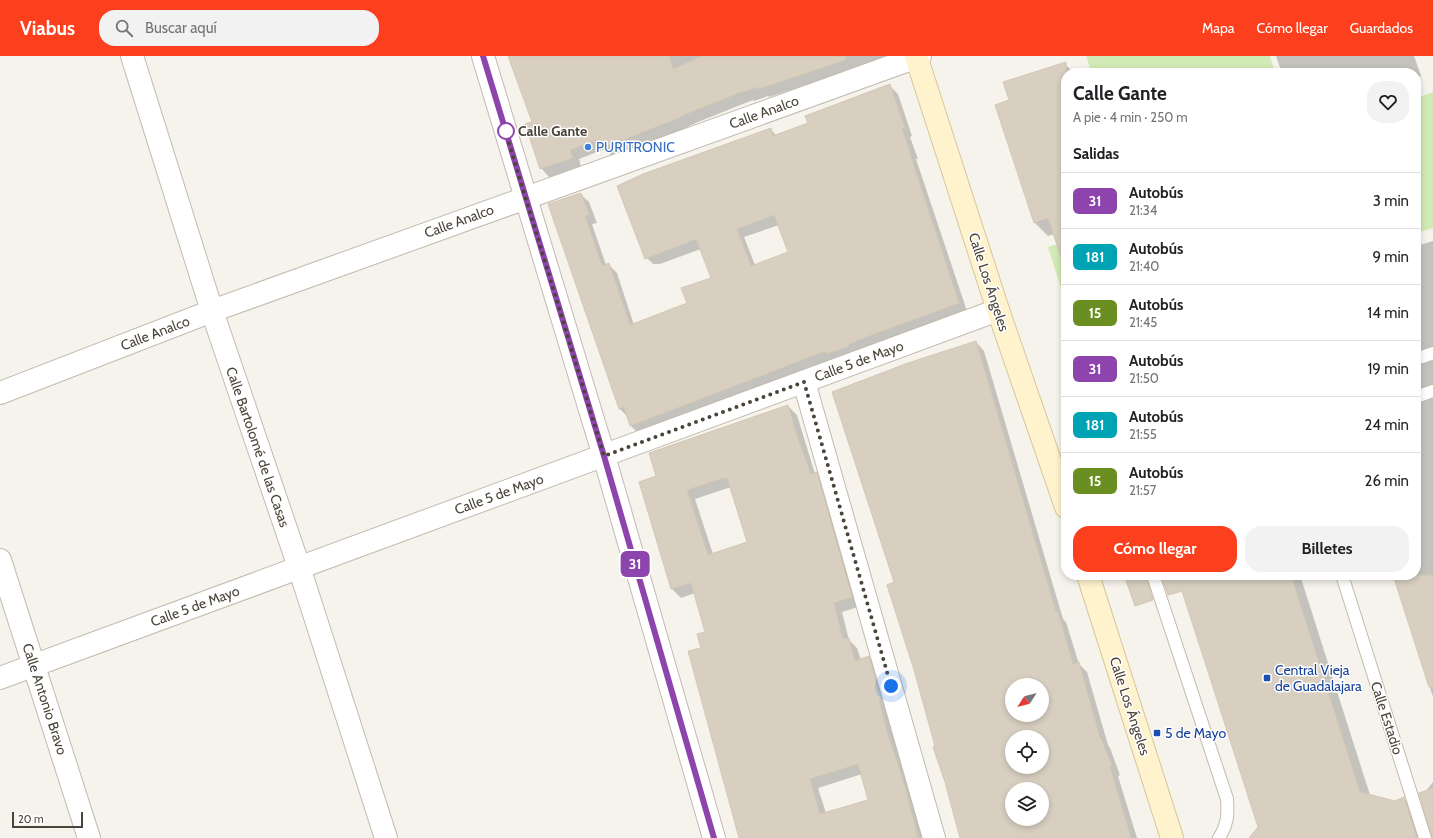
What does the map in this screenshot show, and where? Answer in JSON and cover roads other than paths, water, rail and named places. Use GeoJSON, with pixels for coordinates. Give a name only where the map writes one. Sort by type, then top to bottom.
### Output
{"type":"FeatureCollection","features":[{"type":"Feature","properties":{"kind":"street","name":"Calle Bartolomé de las Casas"},"geometry":{"type":"LineString","coordinates":[[132,56],[212,311],[299,568],[386,838]]}},
{"type":"Feature","properties":{"kind":"street"},"geometry":{"type":"LineString","coordinates":[[483,56],[604,456],[714,838]]}},
{"type":"Feature","properties":{"kind":"street","name":"Calle Analco"},"geometry":{"type":"LineString","coordinates":[[0,393],[212,311],[918,56]]}},
{"type":"Feature","properties":{"kind":"street","name":"Calle Los Ángeles"},"geometry":{"type":"LineString","coordinates":[[918,56],[998,310],[1061,475]]}},
{"type":"Feature","properties":{"kind":"street","name":"Calle 5 de Mayo"},"geometry":{"type":"LineString","coordinates":[[0,678],[998,310]]}},
{"type":"Feature","properties":{"kind":"street"},"geometry":{"type":"LineString","coordinates":[[804,382],[934,838]]}},
{"type":"Feature","properties":{"kind":"street","name":"Calle Antonio Bravo"},"geometry":{"type":"LineString","coordinates":[[0,560],[89,838]]}},
{"type":"Feature","properties":{"kind":"street","name":"Calle Los Ángeles"},"geometry":{"type":"LineString","coordinates":[[1090,580],[1172,838]]}},
{"type":"Feature","properties":{"kind":"lane"},"geometry":{"type":"LineString","coordinates":[[1421,395],[1433,391]]}},
{"type":"Feature","properties":{"kind":"lane"},"geometry":{"type":"LineString","coordinates":[[1155,580],[1227,799],[1228,815],[1224,830],[1219,838]]}},
{"type":"Feature","properties":{"kind":"lane","name":"Calle Estadio"},"geometry":{"type":"LineString","coordinates":[[1344,580],[1426,838]]}},
{"type":"Feature","properties":{"kind":"place","name":"Calle Gante"},"geometry":{"type":"Point","coordinates":[506,131]}},
{"type":"Feature","properties":{"kind":"place","name":"PURITRONIC"},"geometry":{"type":"Point","coordinates":[588,147]}},
{"type":"Feature","properties":{"kind":"place","name":"Central Vieja de Guadalajara"},"geometry":{"type":"Point","coordinates":[1267,678]}},
{"type":"Feature","properties":{"kind":"place","name":"5 de Mayo"},"geometry":{"type":"Point","coordinates":[1157,733]}}]}
